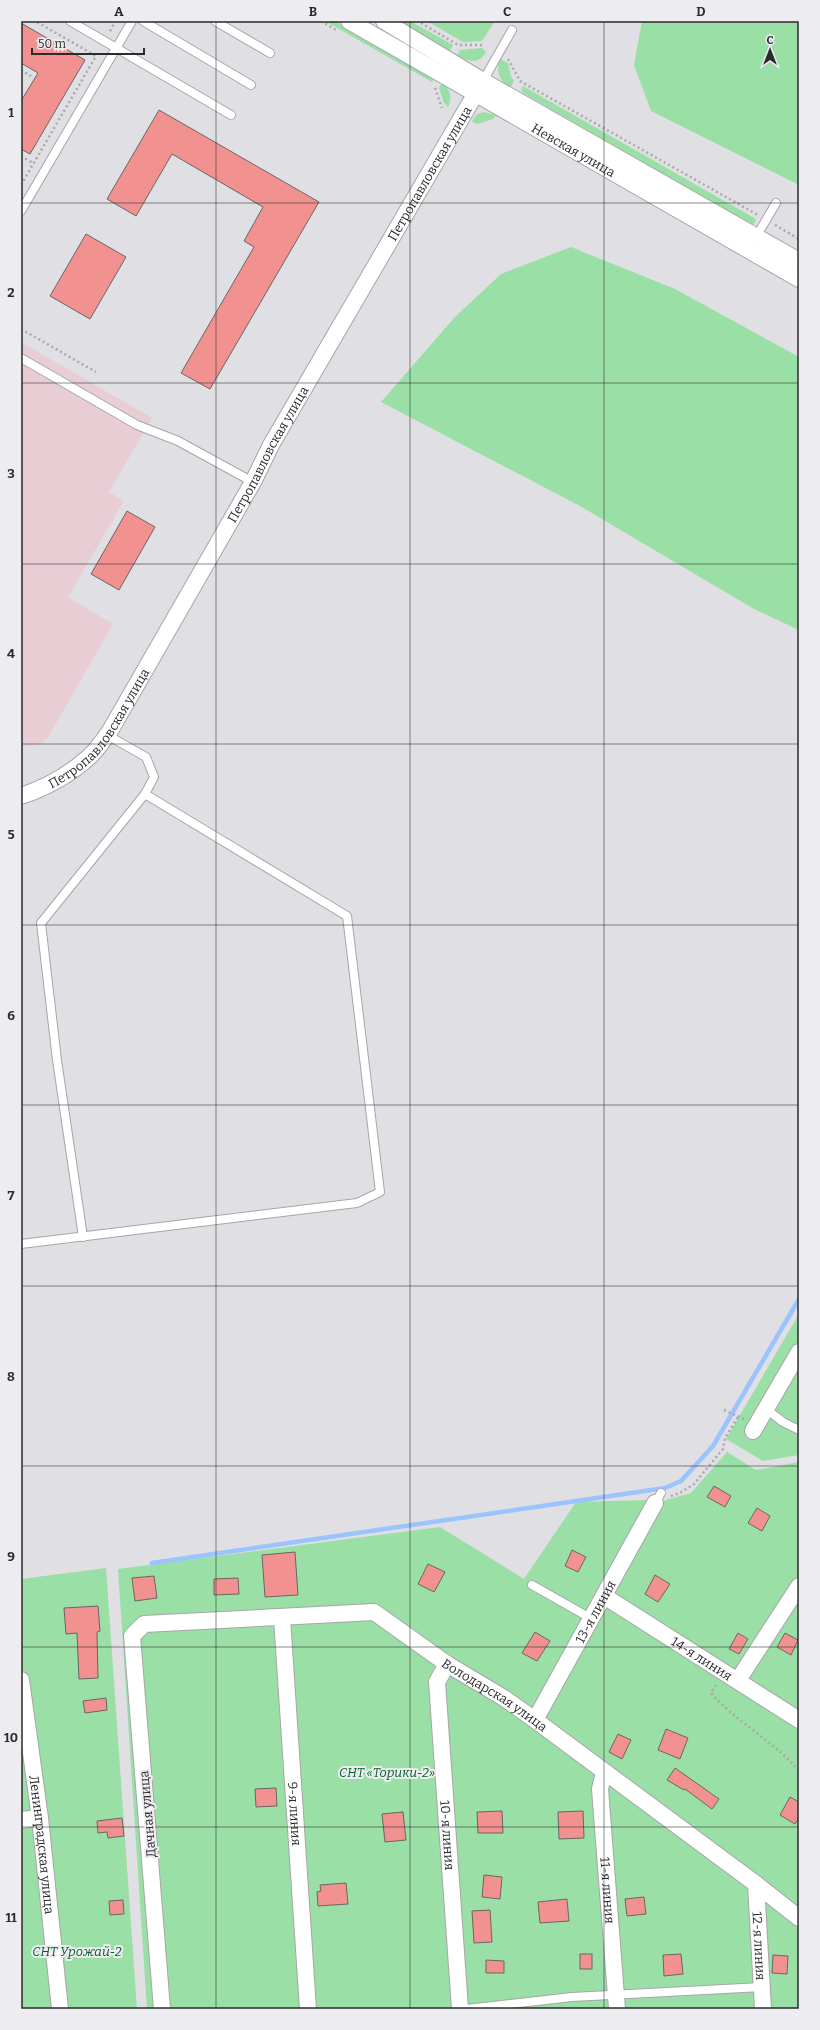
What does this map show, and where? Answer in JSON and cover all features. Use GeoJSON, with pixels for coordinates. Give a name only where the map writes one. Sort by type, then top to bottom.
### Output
{"type":"FeatureCollection","features":[{"type":"Feature","properties":{"kind":"street","name":"Невская улица"},"geometry":{"type":"LineString","coordinates":[[349,21],[479,88],[799,261]]}},
{"type":"Feature","properties":{"kind":"street","name":"Невская улица"},"geometry":{"type":"LineString","coordinates":[[384,21],[479,88],[799,279]]}},
{"type":"Feature","properties":{"kind":"street","name":"Петропавловская улица"},"geometry":{"type":"LineString","coordinates":[[21,796],[37,791],[63,777],[89,757],[107,735],[253,482],[275,438],[479,88]]}},
{"type":"Feature","properties":{"kind":"street"},"geometry":{"type":"LineString","coordinates":[[753,1431],[799,1352]]}},
{"type":"Feature","properties":{"kind":"street","name":"13-я линия"},"geometry":{"type":"LineString","coordinates":[[535,1720],[658,1498]]}},
{"type":"Feature","properties":{"kind":"street"},"geometry":{"type":"LineString","coordinates":[[738,1680],[799,1586]]}},
{"type":"Feature","properties":{"kind":"street","name":"14-я линия"},"geometry":{"type":"LineString","coordinates":[[604,1596],[799,1720]]}},
{"type":"Feature","properties":{"kind":"street","name":"Володарская улица"},"geometry":{"type":"LineString","coordinates":[[144,1624],[374,1612],[447,1664],[504,1698],[535,1720],[756,1884],[799,1918]]}},
{"type":"Feature","properties":{"kind":"street","name":"9-я линия"},"geometry":{"type":"LineString","coordinates":[[282,1618],[308,2009]]}},
{"type":"Feature","properties":{"kind":"street","name":"Дачная улица"},"geometry":{"type":"LineString","coordinates":[[144,1624],[132,1636],[162,2009]]}},
{"type":"Feature","properties":{"kind":"street","name":"10-я линия"},"geometry":{"type":"LineString","coordinates":[[447,1664],[437,1682],[460,2009]]}},
{"type":"Feature","properties":{"kind":"street","name":"Ленинградская улица"},"geometry":{"type":"LineString","coordinates":[[21,1680],[40,1818],[60,2009]]}},
{"type":"Feature","properties":{"kind":"street","name":"11-я линия"},"geometry":{"type":"LineString","coordinates":[[604,1772],[600,1789],[617,2002]]}},
{"type":"Feature","properties":{"kind":"street"},"geometry":{"type":"LineString","coordinates":[[21,1820],[40,1818]]}},
{"type":"Feature","properties":{"kind":"street","name":"12-я линия"},"geometry":{"type":"LineString","coordinates":[[756,1884],[763,2009]]}},
{"type":"Feature","properties":{"kind":"lane"},"geometry":{"type":"LineString","coordinates":[[70,21],[231,115]]}},
{"type":"Feature","properties":{"kind":"lane"},"geometry":{"type":"LineString","coordinates":[[21,211],[132,21]]}},
{"type":"Feature","properties":{"kind":"lane"},"geometry":{"type":"LineString","coordinates":[[143,21],[251,84]]}},
{"type":"Feature","properties":{"kind":"lane"},"geometry":{"type":"LineString","coordinates":[[215,21],[270,53]]}},
{"type":"Feature","properties":{"kind":"lane"},"geometry":{"type":"LineString","coordinates":[[479,88],[512,30]]}},
{"type":"Feature","properties":{"kind":"lane"},"geometry":{"type":"LineString","coordinates":[[756,237],[776,203]]}},
{"type":"Feature","properties":{"kind":"lane"},"geometry":{"type":"LineString","coordinates":[[21,358],[137,426],[178,441],[253,482]]}},
{"type":"Feature","properties":{"kind":"lane"},"geometry":{"type":"LineString","coordinates":[[83,1237],[57,1060],[41,923],[145,794],[154,777],[146,757],[107,735]]}},
{"type":"Feature","properties":{"kind":"lane"},"geometry":{"type":"LineString","coordinates":[[21,1244],[357,1203],[380,1192],[347,916],[145,794]]}},
{"type":"Feature","properties":{"kind":"lane"},"geometry":{"type":"LineString","coordinates":[[766,1409],[783,1422],[799,1430]]}},
{"type":"Feature","properties":{"kind":"lane"},"geometry":{"type":"LineString","coordinates":[[532,1585],[592,1619]]}},
{"type":"Feature","properties":{"kind":"lane"},"geometry":{"type":"LineString","coordinates":[[466,2009],[572,1997],[617,2002],[762,1986]]}},
{"type":"Feature","properties":{"kind":"path"},"geometry":{"type":"LineString","coordinates":[[21,185],[96,56],[35,21]]}},
{"type":"Feature","properties":{"kind":"path"},"geometry":{"type":"LineString","coordinates":[[416,21],[458,45],[484,45]]}},
{"type":"Feature","properties":{"kind":"path"},"geometry":{"type":"LineString","coordinates":[[508,59],[520,81],[758,216]]}},
{"type":"Feature","properties":{"kind":"path"},"geometry":{"type":"LineString","coordinates":[[21,70],[31,76]]}},
{"type":"Feature","properties":{"kind":"path"},"geometry":{"type":"LineString","coordinates":[[22,158],[34,163]]}},
{"type":"Feature","properties":{"kind":"path"},"geometry":{"type":"LineString","coordinates":[[772,223],[799,239]]}},
{"type":"Feature","properties":{"kind":"path"},"geometry":{"type":"LineString","coordinates":[[21,329],[96,372]]}},
{"type":"Feature","properties":{"kind":"path"},"geometry":{"type":"LineString","coordinates":[[658,1498],[680,1493],[694,1484],[723,1449],[725,1438],[738,1417],[724,1410]]}},
{"type":"Feature","properties":{"kind":"path"},"geometry":{"type":"LineString","coordinates":[[724,1672],[711,1693],[725,1708],[789,1759],[799,1771]]}},
{"type":"Feature","properties":{"kind":"shaded area"},"geometry":{"type":"Polygon","coordinates":[[[21,342],[152,418],[109,492],[124,501],[68,597],[113,624],[47,739],[40,744],[21,747],[21,342]]]}},
{"type":"Feature","properties":{"kind":"green space"},"geometry":{"type":"Polygon","coordinates":[[[325,21],[335,21],[434,78],[432,82],[325,21]]]}},
{"type":"Feature","properties":{"kind":"green space"},"geometry":{"type":"Polygon","coordinates":[[[398,21],[410,21],[453,45],[450,51],[398,21]]]}},
{"type":"Feature","properties":{"kind":"green space"},"geometry":{"type":"Polygon","coordinates":[[[427,21],[495,21],[482,41],[463,42],[427,21]]]}},
{"type":"Feature","properties":{"kind":"green space"},"geometry":{"type":"Polygon","coordinates":[[[642,21],[799,21],[799,185],[651,111],[634,65],[642,21]]]}},
{"type":"Feature","properties":{"kind":"green space"},"geometry":{"type":"Polygon","coordinates":[[[482,48],[486,52],[480,59],[477,60],[473,61],[457,56],[460,50],[482,48]]]}},
{"type":"Feature","properties":{"kind":"green space"},"geometry":{"type":"Polygon","coordinates":[[[500,59],[508,63],[511,76],[514,81],[511,87],[501,79],[498,72],[500,59]]]}},
{"type":"Feature","properties":{"kind":"green space"},"geometry":{"type":"Polygon","coordinates":[[[442,83],[445,85],[450,94],[450,104],[448,107],[444,103],[439,88],[442,83]]]}},
{"type":"Feature","properties":{"kind":"green space"},"geometry":{"type":"Polygon","coordinates":[[[523,86],[756,219],[754,224],[749,224],[523,93],[521,90],[523,86]]]}},
{"type":"Feature","properties":{"kind":"green space"},"geometry":{"type":"Polygon","coordinates":[[[483,112],[496,115],[493,119],[477,124],[472,121],[476,115],[483,112]]]}},
{"type":"Feature","properties":{"kind":"green space"},"geometry":{"type":"Polygon","coordinates":[[[571,247],[675,289],[799,357],[799,630],[754,609],[580,506],[381,402],[455,317],[501,274],[571,247]]]}},
{"type":"Feature","properties":{"kind":"green space"},"geometry":{"type":"Polygon","coordinates":[[[799,1314],[799,1455],[763,1461],[726,1439],[799,1314]]]}},
{"type":"Feature","properties":{"kind":"green space","name":"СНТ «Торики-2»"},"geometry":{"type":"Polygon","coordinates":[[[727,1452],[756,1470],[799,1462],[799,2009],[147,2009],[118,1569],[440,1527],[524,1579],[576,1502],[648,1500],[655,1503],[691,1493],[727,1452]]]}},
{"type":"Feature","properties":{"kind":"green space","name":"СНТ Урожай-2"},"geometry":{"type":"Polygon","coordinates":[[[106,1568],[137,2009],[21,2009],[21,1579],[106,1568]]]}},
{"type":"Feature","properties":{"kind":"building"},"geometry":{"type":"Polygon","coordinates":[[[21,23],[85,60],[30,154],[21,149],[21,101],[38,73],[21,63],[21,23]]]}},
{"type":"Feature","properties":{"kind":"building"},"geometry":{"type":"Polygon","coordinates":[[[159,110],[319,202],[210,389],[181,373],[254,247],[244,241],[263,207],[172,154],[136,216],[107,199],[159,110]]]}},
{"type":"Feature","properties":{"kind":"building"},"geometry":{"type":"Polygon","coordinates":[[[86,234],[126,257],[90,319],[50,296],[86,234]]]}},
{"type":"Feature","properties":{"kind":"building"},"geometry":{"type":"Polygon","coordinates":[[[127,511],[155,527],[119,590],[91,574],[127,511]]]}},
{"type":"Feature","properties":{"kind":"building"},"geometry":{"type":"Polygon","coordinates":[[[714,1486],[731,1496],[725,1507],[707,1497],[714,1486]]]}},
{"type":"Feature","properties":{"kind":"building"},"geometry":{"type":"Polygon","coordinates":[[[757,1508],[770,1516],[762,1531],[748,1523],[757,1508]]]}},
{"type":"Feature","properties":{"kind":"building"},"geometry":{"type":"Polygon","coordinates":[[[572,1550],[586,1557],[578,1572],[565,1566],[572,1550]]]}},
{"type":"Feature","properties":{"kind":"building"},"geometry":{"type":"Polygon","coordinates":[[[295,1552],[298,1595],[265,1597],[262,1555],[295,1552]]]}},
{"type":"Feature","properties":{"kind":"building"},"geometry":{"type":"Polygon","coordinates":[[[428,1564],[445,1572],[434,1592],[418,1584],[428,1564]]]}},
{"type":"Feature","properties":{"kind":"building"},"geometry":{"type":"Polygon","coordinates":[[[655,1575],[670,1584],[658,1602],[645,1594],[655,1575]]]}},
{"type":"Feature","properties":{"kind":"building"},"geometry":{"type":"Polygon","coordinates":[[[154,1576],[157,1598],[135,1601],[132,1578],[154,1576]]]}},
{"type":"Feature","properties":{"kind":"building"},"geometry":{"type":"Polygon","coordinates":[[[238,1578],[239,1594],[214,1595],[214,1579],[238,1578]]]}},
{"type":"Feature","properties":{"kind":"building"},"geometry":{"type":"Polygon","coordinates":[[[98,1606],[100,1631],[97,1632],[98,1678],[79,1679],[77,1633],[66,1634],[64,1608],[98,1606]]]}},
{"type":"Feature","properties":{"kind":"building"},"geometry":{"type":"Polygon","coordinates":[[[535,1632],[550,1641],[537,1661],[522,1653],[535,1632]]]}},
{"type":"Feature","properties":{"kind":"building"},"geometry":{"type":"Polygon","coordinates":[[[738,1633],[748,1639],[739,1654],[729,1649],[738,1633]]]}},
{"type":"Feature","properties":{"kind":"building"},"geometry":{"type":"Polygon","coordinates":[[[785,1633],[798,1640],[791,1655],[777,1647],[785,1633]]]}},
{"type":"Feature","properties":{"kind":"building"},"geometry":{"type":"Polygon","coordinates":[[[106,1698],[107,1710],[85,1713],[83,1701],[106,1698]]]}},
{"type":"Feature","properties":{"kind":"building"},"geometry":{"type":"Polygon","coordinates":[[[666,1729],[688,1738],[680,1759],[658,1750],[666,1729]]]}},
{"type":"Feature","properties":{"kind":"building"},"geometry":{"type":"Polygon","coordinates":[[[618,1734],[631,1740],[622,1759],[609,1752],[618,1734]]]}},
{"type":"Feature","properties":{"kind":"building"},"geometry":{"type":"Polygon","coordinates":[[[675,1768],[719,1799],[712,1809],[685,1789],[684,1790],[667,1780],[675,1768]]]}},
{"type":"Feature","properties":{"kind":"building"},"geometry":{"type":"Polygon","coordinates":[[[276,1788],[277,1806],[256,1807],[255,1789],[276,1788]]]}},
{"type":"Feature","properties":{"kind":"building"},"geometry":{"type":"Polygon","coordinates":[[[790,1797],[799,1802],[799,1817],[795,1824],[780,1815],[790,1797]]]}},
{"type":"Feature","properties":{"kind":"building"},"geometry":{"type":"Polygon","coordinates":[[[502,1811],[503,1833],[478,1833],[477,1812],[502,1811]]]}},
{"type":"Feature","properties":{"kind":"building"},"geometry":{"type":"Polygon","coordinates":[[[583,1811],[584,1838],[559,1839],[558,1812],[583,1811]]]}},
{"type":"Feature","properties":{"kind":"building"},"geometry":{"type":"Polygon","coordinates":[[[403,1812],[406,1840],[385,1842],[382,1814],[403,1812]]]}},
{"type":"Feature","properties":{"kind":"building"},"geometry":{"type":"Polygon","coordinates":[[[122,1818],[124,1836],[108,1838],[107,1832],[98,1833],[97,1821],[122,1818]]]}},
{"type":"Feature","properties":{"kind":"building"},"geometry":{"type":"Polygon","coordinates":[[[484,1875],[502,1877],[500,1899],[482,1897],[484,1875]]]}},
{"type":"Feature","properties":{"kind":"building"},"geometry":{"type":"Polygon","coordinates":[[[346,1883],[348,1904],[318,1906],[317,1892],[321,1891],[320,1885],[346,1883]]]}},
{"type":"Feature","properties":{"kind":"building"},"geometry":{"type":"Polygon","coordinates":[[[644,1897],[646,1914],[627,1916],[625,1899],[644,1897]]]}},
{"type":"Feature","properties":{"kind":"building"},"geometry":{"type":"Polygon","coordinates":[[[567,1899],[569,1921],[540,1923],[538,1902],[567,1899]]]}},
{"type":"Feature","properties":{"kind":"building"},"geometry":{"type":"Polygon","coordinates":[[[123,1900],[124,1914],[110,1915],[109,1901],[123,1900]]]}},
{"type":"Feature","properties":{"kind":"building"},"geometry":{"type":"Polygon","coordinates":[[[490,1910],[492,1942],[474,1943],[472,1911],[490,1910]]]}},
{"type":"Feature","properties":{"kind":"building"},"geometry":{"type":"Polygon","coordinates":[[[580,1954],[592,1954],[592,1969],[580,1969],[580,1954]]]}},
{"type":"Feature","properties":{"kind":"building"},"geometry":{"type":"Polygon","coordinates":[[[681,1954],[683,1974],[664,1976],[663,1955],[681,1954]]]}},
{"type":"Feature","properties":{"kind":"building"},"geometry":{"type":"Polygon","coordinates":[[[773,1955],[788,1956],[787,1974],[772,1973],[773,1955]]]}},
{"type":"Feature","properties":{"kind":"building"},"geometry":{"type":"Polygon","coordinates":[[[486,1960],[504,1961],[504,1973],[486,1973],[486,1960]]]}},
{"type":"Feature","properties":{"kind":"waterway"},"geometry":{"type":"LineString","coordinates":[[152,1563],[665,1488],[681,1481],[713,1446],[799,1299]]}}]}
